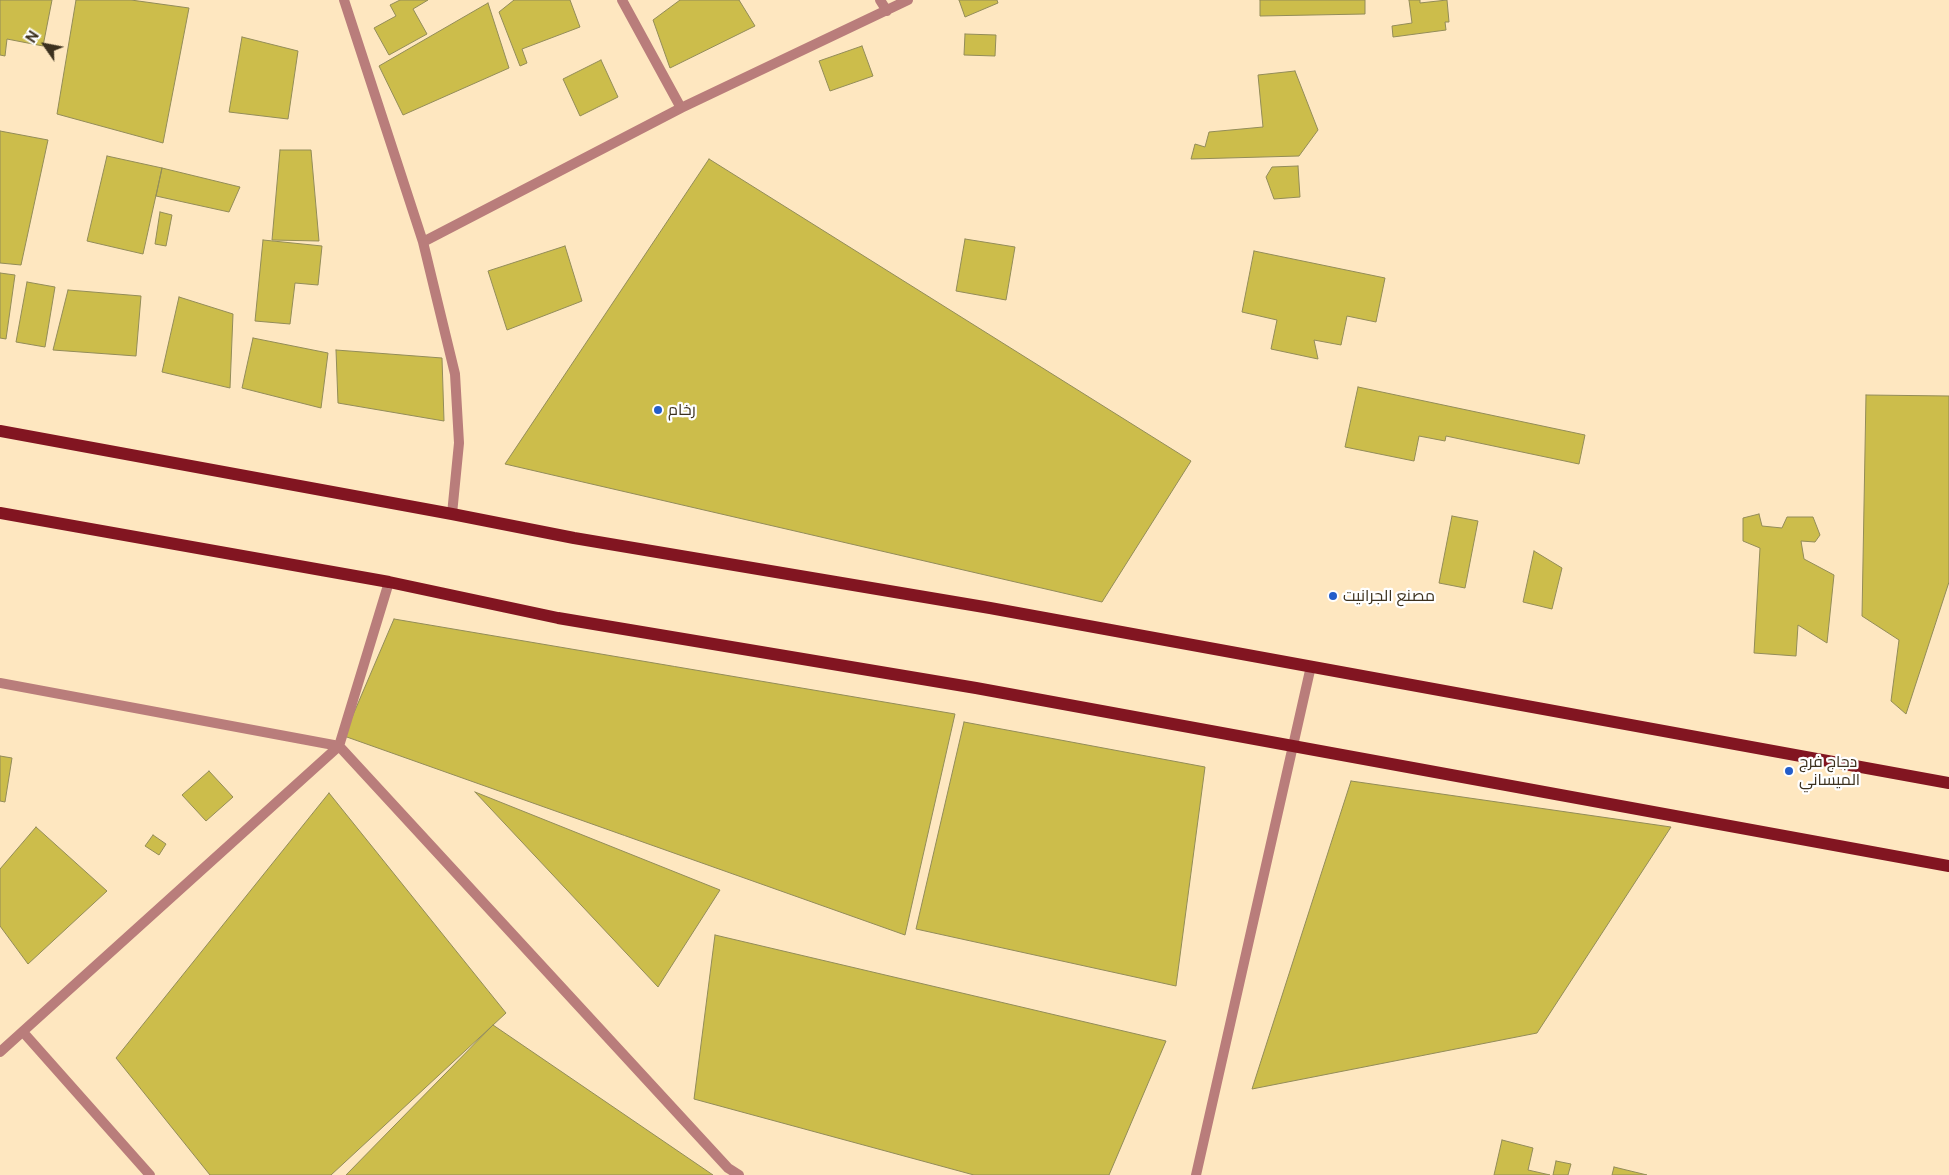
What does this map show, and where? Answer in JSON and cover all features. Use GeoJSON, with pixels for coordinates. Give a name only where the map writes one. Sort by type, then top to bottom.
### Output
{"type":"FeatureCollection","features":[{"type":"Feature","properties":{"kind":"main road"},"geometry":{"type":"LineString","coordinates":[[0,431],[574,538],[990,608],[1949,783]]}},
{"type":"Feature","properties":{"kind":"main road"},"geometry":{"type":"LineString","coordinates":[[0,513],[389,582],[558,618],[976,688],[1949,866]]}},
{"type":"Feature","properties":{"kind":"street"},"geometry":{"type":"LineString","coordinates":[[343,0],[423,242],[455,374],[459,442],[452,514]]}},
{"type":"Feature","properties":{"kind":"street"},"geometry":{"type":"LineString","coordinates":[[622,0],[681,108]]}},
{"type":"Feature","properties":{"kind":"street"},"geometry":{"type":"LineString","coordinates":[[880,0],[887,11]]}},
{"type":"Feature","properties":{"kind":"street"},"geometry":{"type":"LineString","coordinates":[[423,242],[681,108],[908,0]]}},
{"type":"Feature","properties":{"kind":"street"},"geometry":{"type":"LineString","coordinates":[[0,1052],[339,746],[389,582]]}},
{"type":"Feature","properties":{"kind":"street"},"geometry":{"type":"LineString","coordinates":[[1196,1175],[1311,666]]}},
{"type":"Feature","properties":{"kind":"street"},"geometry":{"type":"LineString","coordinates":[[0,683],[339,746],[728,1168],[739,1175]]}},
{"type":"Feature","properties":{"kind":"street"},"geometry":{"type":"LineString","coordinates":[[23,1032],[150,1175]]}},
{"type":"Feature","properties":{"kind":"building"},"geometry":{"type":"Polygon","coordinates":[[[0,0],[52,0],[43,46],[7,39],[5,56],[0,55],[0,0]]]}},
{"type":"Feature","properties":{"kind":"building"},"geometry":{"type":"Polygon","coordinates":[[[76,0],[131,0],[189,8],[163,143],[57,114],[76,0]]]}},
{"type":"Feature","properties":{"kind":"building"},"geometry":{"type":"Polygon","coordinates":[[[400,0],[428,0],[413,9],[427,34],[389,55],[374,28],[396,16],[390,5],[400,0]]]}},
{"type":"Feature","properties":{"kind":"building"},"geometry":{"type":"Polygon","coordinates":[[[514,0],[570,0],[580,27],[522,49],[527,63],[520,66],[499,12],[514,0]]]}},
{"type":"Feature","properties":{"kind":"building"},"geometry":{"type":"Polygon","coordinates":[[[680,0],[739,0],[755,26],[670,68],[653,20],[680,0]]]}},
{"type":"Feature","properties":{"kind":"building"},"geometry":{"type":"Polygon","coordinates":[[[959,0],[997,0],[998,3],[965,17],[959,0]]]}},
{"type":"Feature","properties":{"kind":"building"},"geometry":{"type":"Polygon","coordinates":[[[1260,0],[1365,0],[1365,14],[1260,16],[1260,0]]]}},
{"type":"Feature","properties":{"kind":"building"},"geometry":{"type":"Polygon","coordinates":[[[1409,0],[1420,0],[1420,3],[1447,0],[1449,22],[1445,22],[1446,30],[1393,37],[1392,26],[1412,23],[1409,0]]]}},
{"type":"Feature","properties":{"kind":"building"},"geometry":{"type":"Polygon","coordinates":[[[488,3],[509,68],[403,115],[379,66],[488,3]]]}},
{"type":"Feature","properties":{"kind":"building"},"geometry":{"type":"Polygon","coordinates":[[[965,34],[996,35],[995,56],[964,55],[965,34]]]}},
{"type":"Feature","properties":{"kind":"building"},"geometry":{"type":"Polygon","coordinates":[[[242,37],[298,51],[288,119],[229,112],[242,37]]]}},
{"type":"Feature","properties":{"kind":"building"},"geometry":{"type":"Polygon","coordinates":[[[862,46],[873,76],[830,91],[819,61],[862,46]]]}},
{"type":"Feature","properties":{"kind":"building"},"geometry":{"type":"Polygon","coordinates":[[[601,60],[618,97],[580,116],[563,79],[601,60]]]}},
{"type":"Feature","properties":{"kind":"building"},"geometry":{"type":"Polygon","coordinates":[[[1295,71],[1318,130],[1299,156],[1191,159],[1195,144],[1205,147],[1209,132],[1263,127],[1258,75],[1295,71]]]}},
{"type":"Feature","properties":{"kind":"building"},"geometry":{"type":"Polygon","coordinates":[[[0,131],[48,140],[21,265],[0,263],[0,131]]]}},
{"type":"Feature","properties":{"kind":"building"},"geometry":{"type":"Polygon","coordinates":[[[280,150],[311,150],[319,241],[272,240],[280,150]]]}},
{"type":"Feature","properties":{"kind":"building"},"geometry":{"type":"Polygon","coordinates":[[[107,156],[162,168],[143,254],[87,241],[107,156]]]}},
{"type":"Feature","properties":{"kind":"building"},"geometry":{"type":"Polygon","coordinates":[[[709,159],[1191,461],[1102,602],[505,464],[709,159]]]}},
{"type":"Feature","properties":{"kind":"building"},"geometry":{"type":"Polygon","coordinates":[[[1298,166],[1300,197],[1274,199],[1266,177],[1272,167],[1298,166]]]}},
{"type":"Feature","properties":{"kind":"building"},"geometry":{"type":"Polygon","coordinates":[[[162,168],[240,187],[229,212],[156,196],[162,168]]]}},
{"type":"Feature","properties":{"kind":"building"},"geometry":{"type":"Polygon","coordinates":[[[160,212],[172,215],[166,246],[155,244],[160,212]]]}},
{"type":"Feature","properties":{"kind":"building"},"geometry":{"type":"Polygon","coordinates":[[[965,239],[1015,247],[1006,300],[956,291],[965,239]]]}},
{"type":"Feature","properties":{"kind":"building"},"geometry":{"type":"Polygon","coordinates":[[[263,240],[322,246],[318,285],[295,283],[290,324],[255,321],[263,240]]]}},
{"type":"Feature","properties":{"kind":"building"},"geometry":{"type":"Polygon","coordinates":[[[565,246],[582,301],[507,330],[488,271],[565,246]]]}},
{"type":"Feature","properties":{"kind":"building"},"geometry":{"type":"Polygon","coordinates":[[[1254,251],[1385,278],[1376,322],[1347,316],[1341,345],[1314,340],[1318,359],[1271,349],[1277,320],[1242,312],[1254,251]]]}},
{"type":"Feature","properties":{"kind":"building"},"geometry":{"type":"Polygon","coordinates":[[[0,273],[15,275],[6,339],[0,338],[0,273]]]}},
{"type":"Feature","properties":{"kind":"building"},"geometry":{"type":"Polygon","coordinates":[[[27,282],[55,287],[45,347],[16,342],[27,282]]]}},
{"type":"Feature","properties":{"kind":"building"},"geometry":{"type":"Polygon","coordinates":[[[68,290],[141,296],[136,356],[53,350],[68,290]]]}},
{"type":"Feature","properties":{"kind":"building"},"geometry":{"type":"Polygon","coordinates":[[[179,297],[233,314],[230,388],[162,372],[179,297]]]}},
{"type":"Feature","properties":{"kind":"building"},"geometry":{"type":"Polygon","coordinates":[[[253,338],[328,353],[321,408],[242,388],[253,338]]]}},
{"type":"Feature","properties":{"kind":"building"},"geometry":{"type":"Polygon","coordinates":[[[336,350],[442,358],[444,421],[338,403],[336,350]]]}},
{"type":"Feature","properties":{"kind":"building"},"geometry":{"type":"Polygon","coordinates":[[[1358,387],[1585,435],[1579,464],[1446,436],[1445,441],[1419,436],[1414,461],[1345,447],[1358,387]]]}},
{"type":"Feature","properties":{"kind":"building"},"geometry":{"type":"Polygon","coordinates":[[[1866,395],[1949,396],[1949,582],[1906,714],[1891,701],[1899,640],[1862,616],[1866,395]]]}},
{"type":"Feature","properties":{"kind":"building"},"geometry":{"type":"Polygon","coordinates":[[[1759,514],[1762,526],[1782,528],[1787,517],[1813,517],[1820,535],[1815,542],[1801,541],[1804,559],[1834,575],[1827,643],[1798,625],[1796,656],[1754,653],[1760,548],[1743,541],[1743,518],[1759,514]]]}},
{"type":"Feature","properties":{"kind":"building"},"geometry":{"type":"Polygon","coordinates":[[[1452,516],[1478,521],[1465,588],[1439,583],[1452,516]]]}},
{"type":"Feature","properties":{"kind":"building"},"geometry":{"type":"Polygon","coordinates":[[[1534,551],[1562,568],[1552,609],[1523,602],[1534,551]]]}},
{"type":"Feature","properties":{"kind":"building"},"geometry":{"type":"Polygon","coordinates":[[[394,619],[955,714],[905,935],[344,736],[394,619]]]}},
{"type":"Feature","properties":{"kind":"building"},"geometry":{"type":"Polygon","coordinates":[[[964,722],[1205,767],[1176,986],[916,929],[964,722]]]}},
{"type":"Feature","properties":{"kind":"building"},"geometry":{"type":"Polygon","coordinates":[[[0,756],[12,758],[5,802],[0,801],[0,756]]]}},
{"type":"Feature","properties":{"kind":"building"},"geometry":{"type":"Polygon","coordinates":[[[209,771],[233,797],[206,821],[182,795],[209,771]]]}},
{"type":"Feature","properties":{"kind":"building"},"geometry":{"type":"Polygon","coordinates":[[[1351,781],[1671,827],[1537,1033],[1252,1089],[1351,781]]]}},
{"type":"Feature","properties":{"kind":"building"},"geometry":{"type":"Polygon","coordinates":[[[475,792],[720,890],[658,987],[475,792]]]}},
{"type":"Feature","properties":{"kind":"building"},"geometry":{"type":"Polygon","coordinates":[[[329,793],[506,1013],[331,1175],[210,1175],[116,1058],[329,793]]]}},
{"type":"Feature","properties":{"kind":"building"},"geometry":{"type":"Polygon","coordinates":[[[36,827],[107,891],[28,964],[0,926],[0,869],[36,827]]]}},
{"type":"Feature","properties":{"kind":"building"},"geometry":{"type":"Polygon","coordinates":[[[153,835],[166,844],[159,855],[145,846],[153,835]]]}},
{"type":"Feature","properties":{"kind":"building"},"geometry":{"type":"Polygon","coordinates":[[[715,935],[1166,1041],[1109,1175],[974,1175],[694,1099],[715,935]]]}},
{"type":"Feature","properties":{"kind":"building"},"geometry":{"type":"Polygon","coordinates":[[[493,1025],[713,1175],[346,1175],[493,1025]]]}},
{"type":"Feature","properties":{"kind":"building"},"geometry":{"type":"Polygon","coordinates":[[[1502,1140],[1533,1148],[1528,1170],[1550,1175],[1494,1175],[1502,1140]]]}},
{"type":"Feature","properties":{"kind":"building"},"geometry":{"type":"Polygon","coordinates":[[[1556,1161],[1571,1164],[1568,1175],[1553,1175],[1556,1161]]]}},
{"type":"Feature","properties":{"kind":"building"},"geometry":{"type":"Polygon","coordinates":[[[1614,1167],[1647,1175],[1612,1175],[1614,1167]]]}},
{"type":"Feature","properties":{"kind":"place","name":"رخام"},"geometry":{"type":"Point","coordinates":[658,410]}},
{"type":"Feature","properties":{"kind":"place","name":"مصنع الجرانيت"},"geometry":{"type":"Point","coordinates":[1333,596]}},
{"type":"Feature","properties":{"kind":"place","name":"دجاج فرج الميساني"},"geometry":{"type":"Point","coordinates":[1789,771]}}]}
